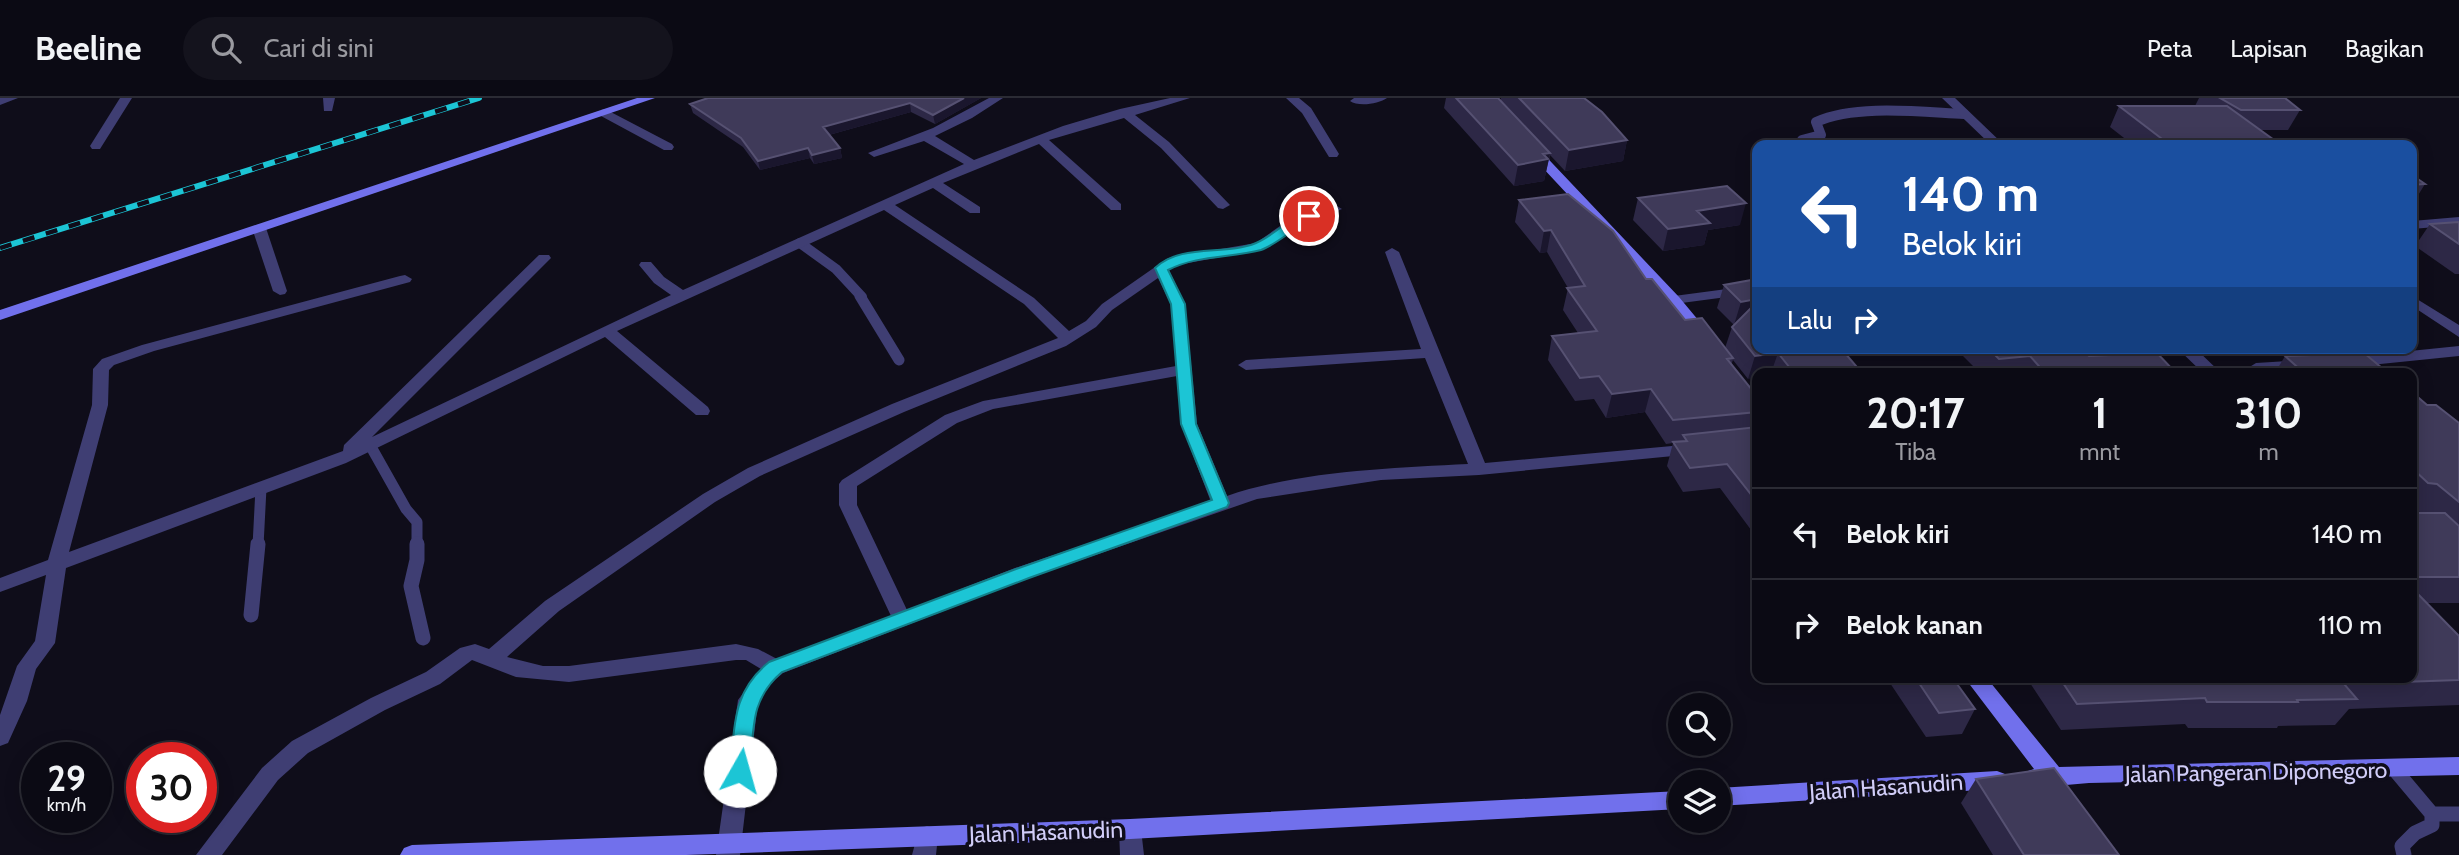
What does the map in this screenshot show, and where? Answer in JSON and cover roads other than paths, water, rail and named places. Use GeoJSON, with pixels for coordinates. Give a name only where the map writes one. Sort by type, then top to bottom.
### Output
{"type":"FeatureCollection","features":[{"type":"Feature","properties":{"kind":"main road"},"geometry":{"type":"LineString","coordinates":[[0,315],[649,98]]}},
{"type":"Feature","properties":{"kind":"main road"},"geometry":{"type":"LineString","coordinates":[[1518,134],[1674,300],[1711,345]]}},
{"type":"Feature","properties":{"kind":"main road"},"geometry":{"type":"LineString","coordinates":[[1979,683],[2068,796]]}},
{"type":"Feature","properties":{"kind":"main road","name":"Jalan Pangeran Diponegoro"},"geometry":{"type":"LineString","coordinates":[[2053,776],[2194,771],[2395,770],[2459,766]]}},
{"type":"Feature","properties":{"kind":"main road","name":"Jalan Hasanudin"},"geometry":{"type":"LineString","coordinates":[[1731,796],[2053,776]]}},
{"type":"Feature","properties":{"kind":"main road","name":"Jalan Hasanudin"},"geometry":{"type":"LineString","coordinates":[[412,855],[925,846],[1130,829],[1668,801]]}},
{"type":"Feature","properties":{"kind":"street"},"geometry":{"type":"LineString","coordinates":[[0,102],[12,98]]}},
{"type":"Feature","properties":{"kind":"street"},"geometry":{"type":"LineString","coordinates":[[96,146],[126,98]]}},
{"type":"Feature","properties":{"kind":"street"},"geometry":{"type":"LineString","coordinates":[[874,152],[925,136],[974,114],[997,98]]}},
{"type":"Feature","properties":{"kind":"street"},"geometry":{"type":"LineString","coordinates":[[0,584],[340,459],[607,330],[974,165],[1040,139],[1124,112],[1184,98]]}},
{"type":"Feature","properties":{"kind":"street"},"geometry":{"type":"LineString","coordinates":[[1292,98],[1307,111],[1333,154]]}},
{"type":"Feature","properties":{"kind":"street"},"geometry":{"type":"LineString","coordinates":[[1356,101],[1381,98]]}},
{"type":"Feature","properties":{"kind":"street"},"geometry":{"type":"LineString","coordinates":[[1948,98],[1993,140]]}},
{"type":"Feature","properties":{"kind":"street"},"geometry":{"type":"LineString","coordinates":[[1124,112],[1165,145],[1223,205]]}},
{"type":"Feature","properties":{"kind":"street"},"geometry":{"type":"LineString","coordinates":[[605,113],[668,147]]}},
{"type":"Feature","properties":{"kind":"street"},"geometry":{"type":"LineString","coordinates":[[925,136],[974,165]]}},
{"type":"Feature","properties":{"kind":"street"},"geometry":{"type":"LineString","coordinates":[[1040,139],[1070,162],[1080,175],[1116,206]]}},
{"type":"Feature","properties":{"kind":"street"},"geometry":{"type":"LineString","coordinates":[[934,183],[975,209]]}},
{"type":"Feature","properties":{"kind":"street"},"geometry":{"type":"LineString","coordinates":[[885,205],[1029,301],[1068,339]]}},
{"type":"Feature","properties":{"kind":"street"},"geometry":{"type":"LineString","coordinates":[[491,659],[552,606],[709,498],[754,472],[898,408],[1068,339],[1161,268],[1179,259],[1260,246],[1292,223],[1335,209]]}},
{"type":"Feature","properties":{"kind":"street"},"geometry":{"type":"LineString","coordinates":[[2417,225],[2459,221]]}},
{"type":"Feature","properties":{"kind":"street"},"geometry":{"type":"LineString","coordinates":[[259,228],[280,291]]}},
{"type":"Feature","properties":{"kind":"street"},"geometry":{"type":"LineString","coordinates":[[1392,252],[1414,318],[1479,469]]}},
{"type":"Feature","properties":{"kind":"street"},"geometry":{"type":"LineString","coordinates":[[340,459],[544,258]]}},
{"type":"Feature","properties":{"kind":"street"},"geometry":{"type":"LineString","coordinates":[[646,265],[659,280],[682,296]]}},
{"type":"Feature","properties":{"kind":"street"},"geometry":{"type":"LineString","coordinates":[[1161,268],[1178,304],[1189,424],[1221,503]]}},
{"type":"Feature","properties":{"kind":"street"},"geometry":{"type":"LineString","coordinates":[[0,737],[17,701],[27,666],[45,643],[57,563],[100,405],[101,369],[108,362],[211,331],[405,278]]}},
{"type":"Feature","properties":{"kind":"street"},"geometry":{"type":"LineString","coordinates":[[1674,300],[1752,290]]}},
{"type":"Feature","properties":{"kind":"street"},"geometry":{"type":"LineString","coordinates":[[2417,303],[2459,332]]}},
{"type":"Feature","properties":{"kind":"street"},"geometry":{"type":"LineString","coordinates":[[607,330],[702,411]]}},
{"type":"Feature","properties":{"kind":"street"},"geometry":{"type":"LineString","coordinates":[[2256,368],[2407,358],[2459,351]]}},
{"type":"Feature","properties":{"kind":"street"},"geometry":{"type":"LineString","coordinates":[[1246,365],[1431,354]]}},
{"type":"Feature","properties":{"kind":"street"},"geometry":{"type":"LineString","coordinates":[[2192,354],[2207,368]]}},
{"type":"Feature","properties":{"kind":"street"},"geometry":{"type":"LineString","coordinates":[[903,621],[848,505],[848,484],[963,414],[989,405],[1182,370]]}},
{"type":"Feature","properties":{"kind":"street"},"geometry":{"type":"LineString","coordinates":[[729,849],[748,700],[763,678],[776,667],[903,621],[1023,573],[1255,493],[1381,474],[1479,469],[1717,447]]}},
{"type":"Feature","properties":{"kind":"street"},"geometry":{"type":"LineString","coordinates":[[208,855],[270,774],[300,747],[378,704],[433,678],[467,653],[475,652],[504,665],[540,675],[574,675],[678,658],[746,653],[776,667]]}},
{"type":"Feature","properties":{"kind":"street"},"geometry":{"type":"LineString","coordinates":[[1130,829],[1132,855]]}},
{"type":"Feature","properties":{"kind":"lane"},"geometry":{"type":"LineString","coordinates":[[1802,140],[1821,135],[1816,122],[1829,116],[1911,111],[1964,114]]}},
{"type":"Feature","properties":{"kind":"lane"},"geometry":{"type":"LineString","coordinates":[[2442,223],[2459,236]]}},
{"type":"Feature","properties":{"kind":"lane"},"geometry":{"type":"LineString","coordinates":[[800,243],[836,269],[864,300],[899,360]]}},
{"type":"Feature","properties":{"kind":"lane"},"geometry":{"type":"LineString","coordinates":[[370,445],[406,509],[417,522],[417,560],[411,586],[423,638]]}},
{"type":"Feature","properties":{"kind":"lane"},"geometry":{"type":"LineString","coordinates":[[251,615],[261,488]]}},
{"type":"Feature","properties":{"kind":"lane"},"geometry":{"type":"LineString","coordinates":[[2395,770],[2432,814],[2432,825],[2415,833],[2402,846],[2404,855]]}},
{"type":"Feature","properties":{"kind":"lane"},"geometry":{"type":"LineString","coordinates":[[2432,814],[2459,814]]}},
{"type":"Feature","properties":{"kind":"railway"},"geometry":{"type":"LineString","coordinates":[[0,248],[479,98]]}}]}
